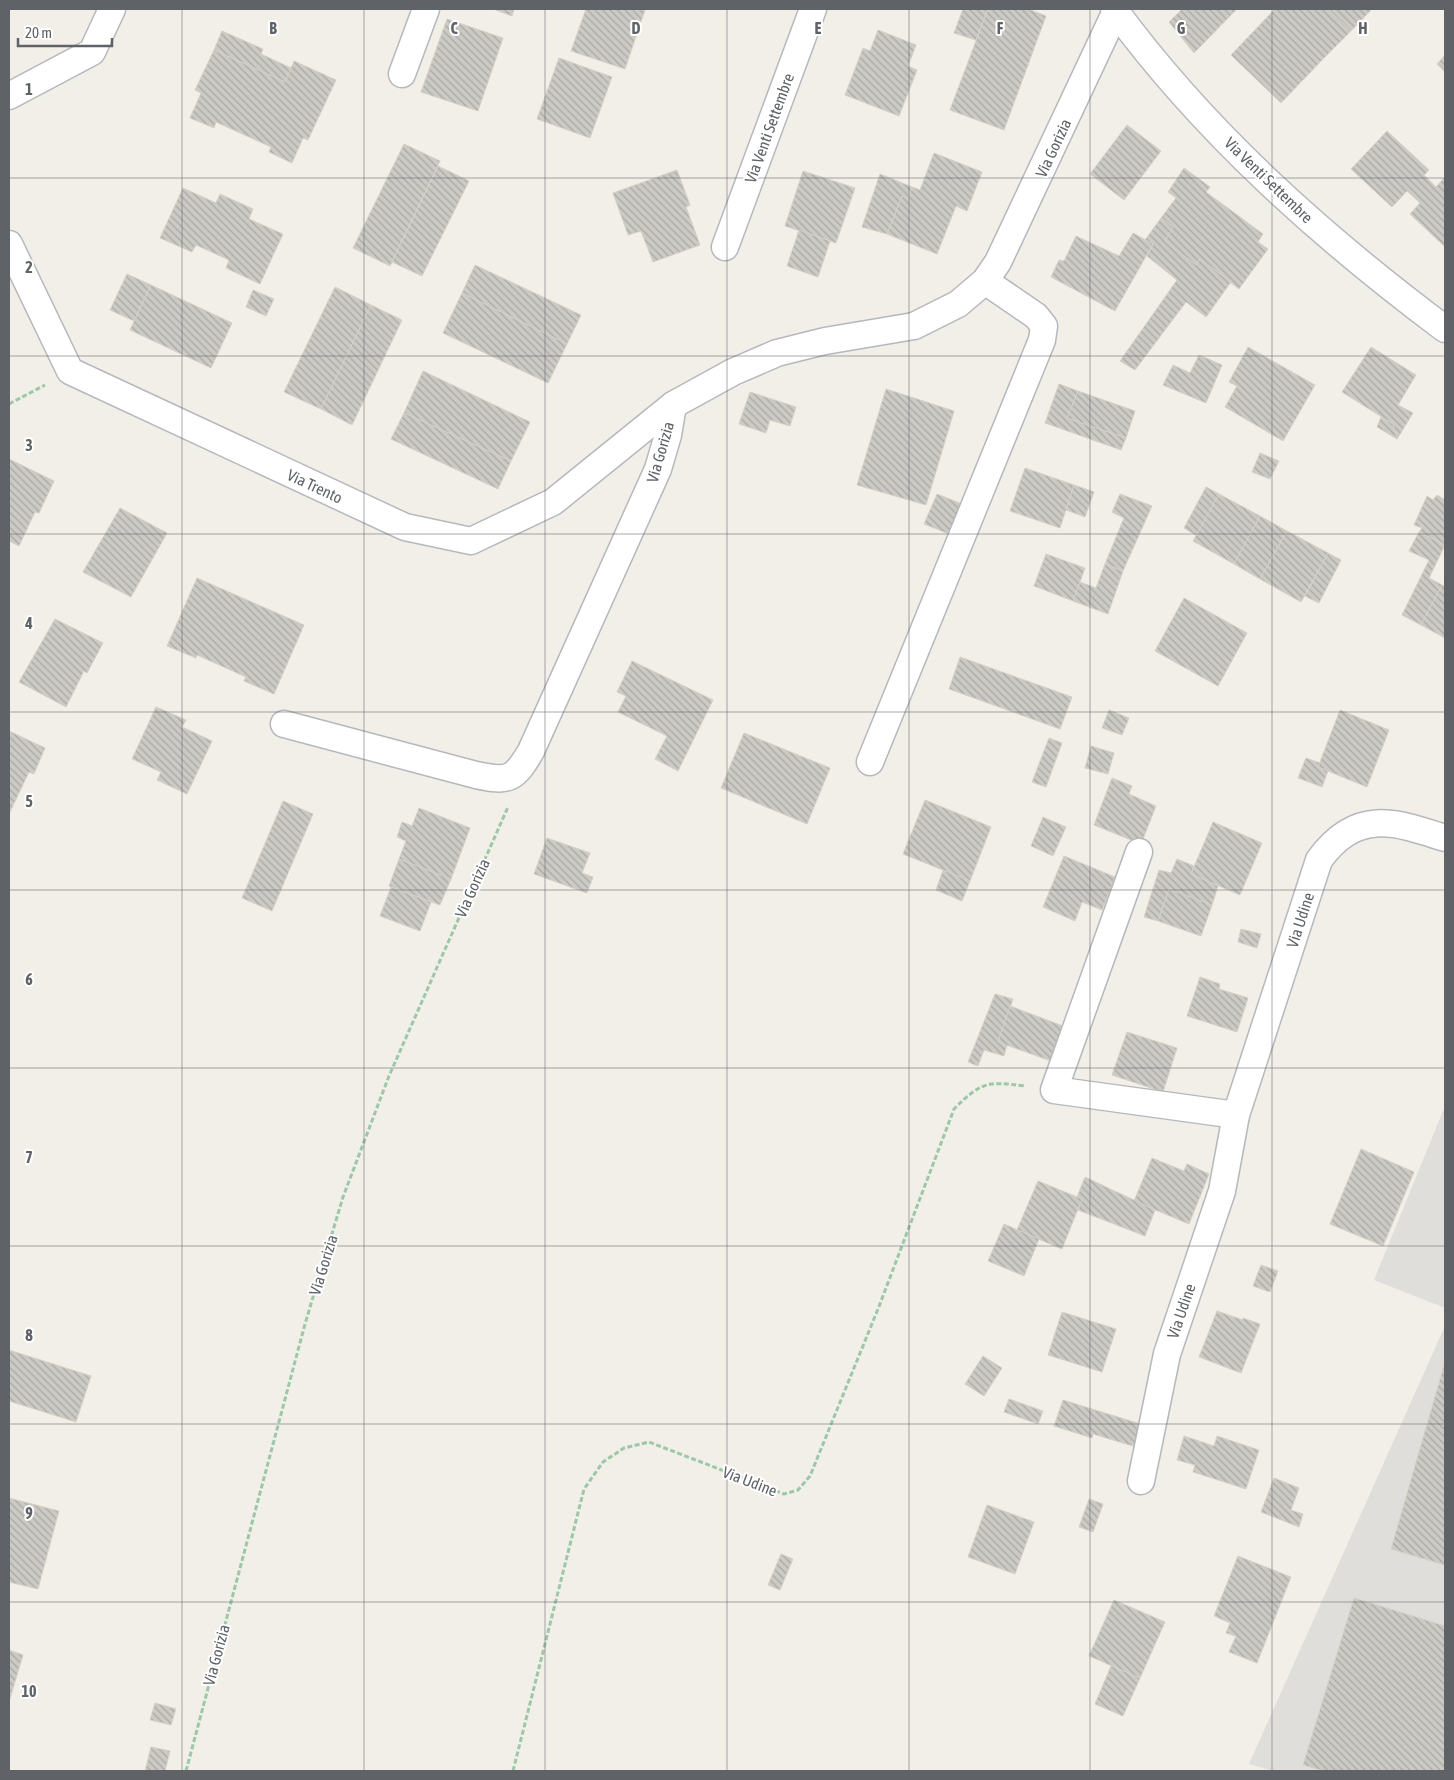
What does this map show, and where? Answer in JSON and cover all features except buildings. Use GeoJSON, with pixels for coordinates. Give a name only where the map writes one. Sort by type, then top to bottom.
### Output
{"type":"FeatureCollection","features":[{"type":"Feature","properties":{"kind":"street"},"geometry":{"type":"LineString","coordinates":[[9,96],[92,52],[112,9]]}},
{"type":"Feature","properties":{"kind":"street"},"geometry":{"type":"LineString","coordinates":[[402,74],[426,9]]}},
{"type":"Feature","properties":{"kind":"street","name":"Via Venti Settembre"},"geometry":{"type":"LineString","coordinates":[[725,247],[813,9]]}},
{"type":"Feature","properties":{"kind":"street","name":"Via Venti Settembre"},"geometry":{"type":"LineString","coordinates":[[1115,10],[1186,96],[1264,177],[1376,277],[1445,328]]}},
{"type":"Feature","properties":{"kind":"street","name":"Via Gorizia"},"geometry":{"type":"LineString","coordinates":[[512,777],[521,768],[531,751],[658,469],[668,435],[673,404],[733,372],[777,353],[825,340],[914,326],[958,304],[984,281],[1012,236],[1115,10]]}},
{"type":"Feature","properties":{"kind":"street"},"geometry":{"type":"LineString","coordinates":[[9,244],[70,371]]}},
{"type":"Feature","properties":{"kind":"street"},"geometry":{"type":"LineString","coordinates":[[870,762],[1042,340],[1044,326],[1036,316],[984,281]]}},
{"type":"Feature","properties":{"kind":"street","name":"Via Trento"},"geometry":{"type":"LineString","coordinates":[[70,371],[404,528],[471,541],[553,502],[673,404]]}},
{"type":"Feature","properties":{"kind":"street"},"geometry":{"type":"LineString","coordinates":[[284,724],[476,775],[494,778],[512,777]]}},
{"type":"Feature","properties":{"kind":"street","name":"Via Udine"},"geometry":{"type":"LineString","coordinates":[[1141,1481],[1166,1354],[1222,1191],[1236,1115],[1319,860],[1330,845],[1342,834],[1359,826],[1377,823],[1400,825],[1445,838]]}},
{"type":"Feature","properties":{"kind":"street"},"geometry":{"type":"LineString","coordinates":[[1139,852],[1054,1090],[1236,1115]]}},
{"type":"Feature","properties":{"kind":"path"},"geometry":{"type":"LineString","coordinates":[[9,404],[70,371]]}},
{"type":"Feature","properties":{"kind":"path","name":"Via Gorizia"},"geometry":{"type":"LineString","coordinates":[[186,1771],[305,1324],[343,1197],[389,1076],[512,798],[512,777]]}},
{"type":"Feature","properties":{"kind":"path","name":"Via Udine"},"geometry":{"type":"LineString","coordinates":[[513,1771],[584,1489],[603,1462],[624,1448],[649,1442],[784,1494],[798,1490],[810,1476],[878,1310],[954,1109],[976,1088],[998,1083],[1054,1090]]}},
{"type":"Feature","properties":{"kind":"shaded area"},"geometry":{"type":"Polygon","coordinates":[[[1445,1106],[1445,1308],[1374,1280],[1445,1106]]]}},
{"type":"Feature","properties":{"kind":"shaded area"},"geometry":{"type":"Polygon","coordinates":[[[1445,1326],[1445,1771],[1273,1771],[1249,1764],[1445,1326]]]}}]}
